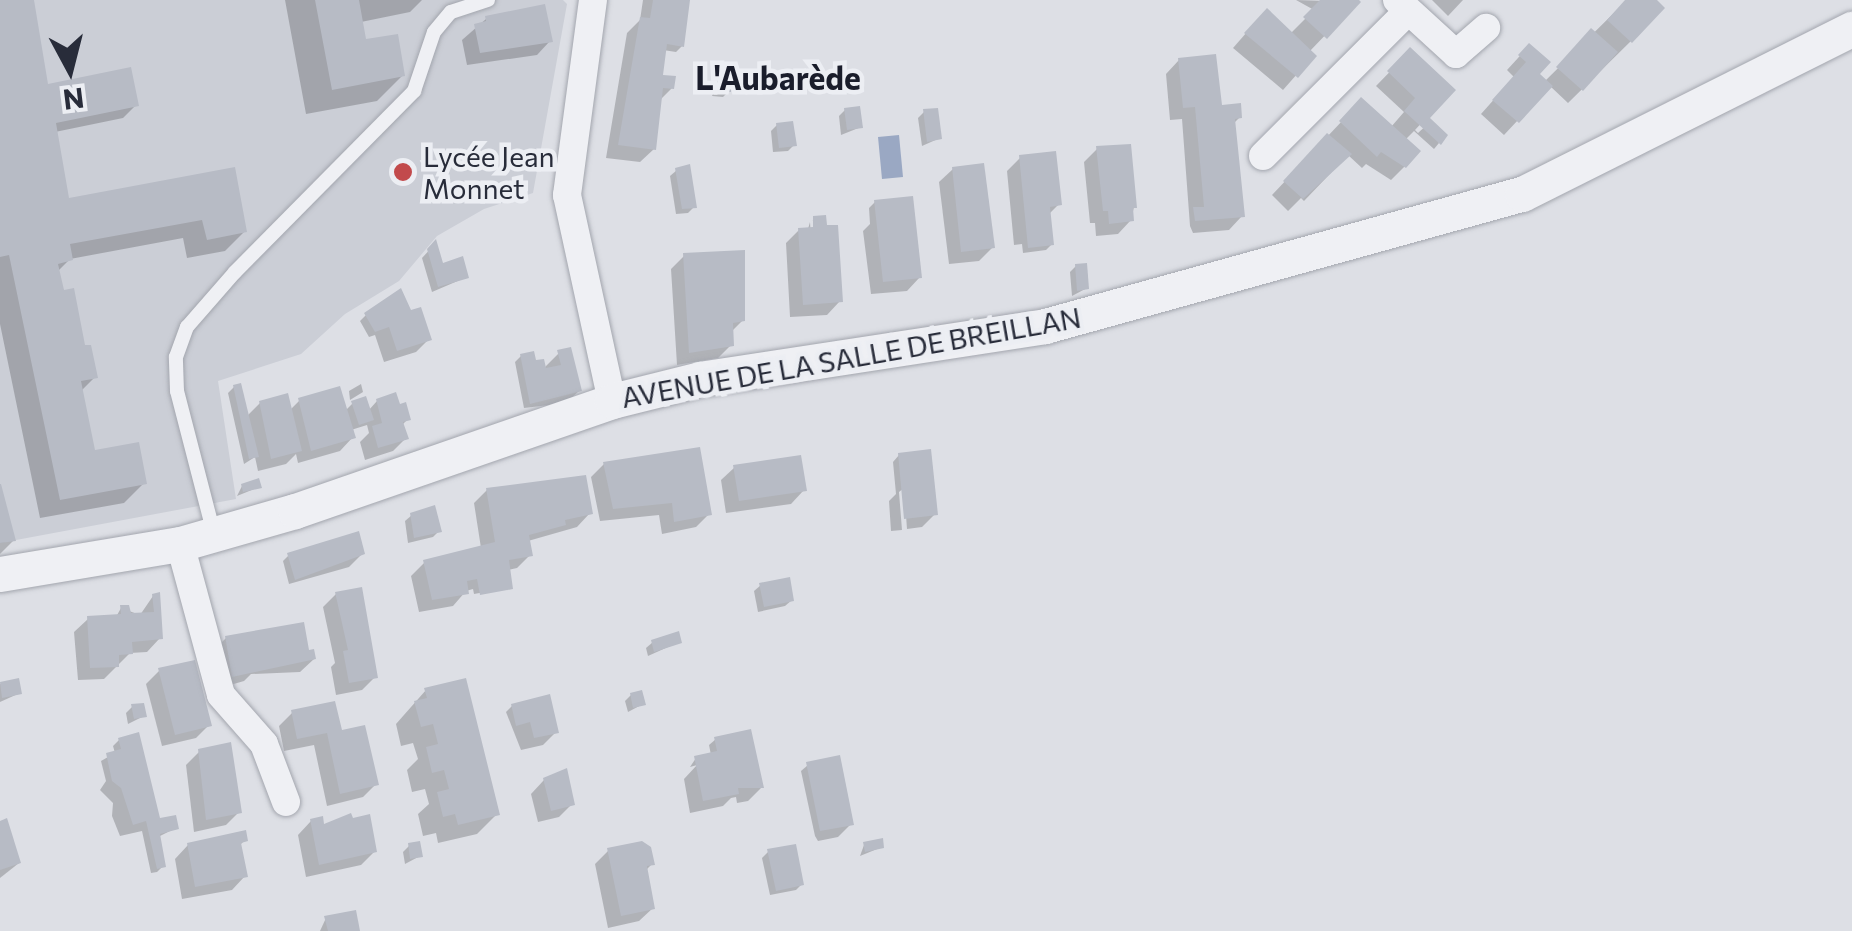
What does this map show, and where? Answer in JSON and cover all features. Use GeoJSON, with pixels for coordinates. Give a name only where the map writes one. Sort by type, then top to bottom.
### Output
{"type":"FeatureCollection","features":[{"type":"Feature","properties":{"kind":"street"},"geometry":{"type":"LineString","coordinates":[[593,0],[566,195],[612,400]]}},
{"type":"Feature","properties":{"kind":"street"},"geometry":{"type":"LineString","coordinates":[[1263,156],[1402,5],[1456,54],[1486,28]]}},
{"type":"Feature","properties":{"kind":"street","name":"AVENUE DE LA SALLE DE BREILLAN"},"geometry":{"type":"LineString","coordinates":[[0,574],[197,539],[413,473],[612,400],[700,379],[1045,326],[1522,194],[1852,29]]}},
{"type":"Feature","properties":{"kind":"street"},"geometry":{"type":"LineString","coordinates":[[197,539],[221,695],[264,744],[286,802]]}},
{"type":"Feature","properties":{"kind":"lane"},"geometry":{"type":"LineString","coordinates":[[197,539],[177,392],[176,357],[187,327],[235,272],[414,91],[434,32],[450,12],[488,0]]}},
{"type":"Feature","properties":{"kind":"shaded area"},"geometry":{"type":"Polygon","coordinates":[[[0,0],[563,0],[567,4],[533,193],[484,209],[437,236],[399,281],[345,314],[301,354],[218,381],[236,499],[0,543],[0,0]]]}},
{"type":"Feature","properties":{"kind":"water"},"geometry":{"type":"Polygon","coordinates":[[[899,135],[903,177],[882,179],[878,137],[899,135]]]}},
{"type":"Feature","properties":{"kind":"building"},"geometry":{"type":"Polygon","coordinates":[[[0,0],[34,0],[48,84],[131,67],[139,106],[56,123],[69,198],[235,167],[247,232],[207,240],[202,220],[70,244],[73,260],[58,264],[64,290],[74,288],[85,345],[91,345],[98,378],[81,381],[95,450],[139,442],[147,484],[60,500],[9,255],[0,257],[0,0]]]}},
{"type":"Feature","properties":{"kind":"building"},"geometry":{"type":"Polygon","coordinates":[[[315,0],[359,0],[366,39],[398,34],[405,76],[332,90],[315,0]]]}},
{"type":"Feature","properties":{"kind":"building"},"geometry":{"type":"Polygon","coordinates":[[[653,0],[690,0],[684,47],[667,44],[663,75],[676,76],[674,89],[663,88],[656,150],[618,145],[640,17],[650,18],[653,0]]]}},
{"type":"Feature","properties":{"kind":"building"},"geometry":{"type":"Polygon","coordinates":[[[1320,0],[1361,2],[1327,39],[1303,17],[1320,0]]]}},
{"type":"Feature","properties":{"kind":"building"},"geometry":{"type":"Polygon","coordinates":[[[1625,0],[1657,0],[1665,8],[1632,43],[1607,20],[1625,0]]]}},
{"type":"Feature","properties":{"kind":"building"},"geometry":{"type":"Polygon","coordinates":[[[545,4],[553,42],[480,53],[474,24],[486,21],[485,16],[545,4]]]}},
{"type":"Feature","properties":{"kind":"building"},"geometry":{"type":"Polygon","coordinates":[[[1267,8],[1317,56],[1298,78],[1244,33],[1267,8]]]}},
{"type":"Feature","properties":{"kind":"building"},"geometry":{"type":"Polygon","coordinates":[[[1591,28],[1618,52],[1583,91],[1556,67],[1591,28]]]}},
{"type":"Feature","properties":{"kind":"building"},"geometry":{"type":"Polygon","coordinates":[[[1529,43],[1551,62],[1540,74],[1553,86],[1519,123],[1492,100],[1526,62],[1518,55],[1529,43]]]}},
{"type":"Feature","properties":{"kind":"building"},"geometry":{"type":"Polygon","coordinates":[[[1410,47],[1456,90],[1430,118],[1448,135],[1441,145],[1404,111],[1415,98],[1387,71],[1410,47]]]}},
{"type":"Feature","properties":{"kind":"building"},"geometry":{"type":"Polygon","coordinates":[[[1216,54],[1222,105],[1241,103],[1242,118],[1235,119],[1245,217],[1195,221],[1193,207],[1204,207],[1195,107],[1183,108],[1178,58],[1216,54]]]}},
{"type":"Feature","properties":{"kind":"building"},"geometry":{"type":"Polygon","coordinates":[[[718,78],[733,80],[731,92],[716,90],[718,78]]]}},
{"type":"Feature","properties":{"kind":"building"},"geometry":{"type":"Polygon","coordinates":[[[1361,97],[1421,151],[1406,168],[1381,152],[1377,157],[1339,121],[1361,97]]]}},
{"type":"Feature","properties":{"kind":"building"},"geometry":{"type":"Polygon","coordinates":[[[860,106],[863,128],[847,130],[844,108],[860,106]]]}},
{"type":"Feature","properties":{"kind":"building"},"geometry":{"type":"Polygon","coordinates":[[[938,108],[942,139],[927,142],[923,109],[938,108]]]}},
{"type":"Feature","properties":{"kind":"building"},"geometry":{"type":"Polygon","coordinates":[[[793,121],[797,146],[779,148],[776,123],[793,121]]]}},
{"type":"Feature","properties":{"kind":"building"},"geometry":{"type":"Polygon","coordinates":[[[1327,133],[1352,154],[1303,199],[1283,181],[1327,133]]]}},
{"type":"Feature","properties":{"kind":"building"},"geometry":{"type":"Polygon","coordinates":[[[1131,144],[1137,208],[1133,208],[1134,221],[1109,224],[1108,211],[1103,211],[1096,146],[1131,144]]]}},
{"type":"Feature","properties":{"kind":"building"},"geometry":{"type":"Polygon","coordinates":[[[1056,151],[1062,205],[1050,207],[1054,245],[1028,248],[1019,155],[1056,151]]]}},
{"type":"Feature","properties":{"kind":"building"},"geometry":{"type":"Polygon","coordinates":[[[984,163],[995,248],[961,252],[952,167],[984,163]]]}},
{"type":"Feature","properties":{"kind":"building"},"geometry":{"type":"Polygon","coordinates":[[[690,164],[697,208],[682,209],[675,168],[690,164]]]}},
{"type":"Feature","properties":{"kind":"building"},"geometry":{"type":"Polygon","coordinates":[[[913,196],[922,278],[883,282],[874,200],[913,196]]]}},
{"type":"Feature","properties":{"kind":"building"},"geometry":{"type":"Polygon","coordinates":[[[826,215],[827,225],[838,225],[843,302],[803,305],[798,228],[813,227],[813,216],[826,215]]]}},
{"type":"Feature","properties":{"kind":"building"},"geometry":{"type":"Polygon","coordinates":[[[436,239],[443,263],[463,256],[469,278],[438,287],[427,249],[436,239]]]}},
{"type":"Feature","properties":{"kind":"building"},"geometry":{"type":"Polygon","coordinates":[[[745,250],[745,321],[733,323],[734,346],[689,353],[683,253],[745,250]]]}},
{"type":"Feature","properties":{"kind":"building"},"geometry":{"type":"Polygon","coordinates":[[[1087,263],[1089,289],[1077,291],[1075,264],[1087,263]]]}},
{"type":"Feature","properties":{"kind":"building"},"geometry":{"type":"Polygon","coordinates":[[[401,288],[411,310],[421,307],[432,340],[397,351],[389,327],[375,332],[364,313],[401,288]]]}},
{"type":"Feature","properties":{"kind":"building"},"geometry":{"type":"Polygon","coordinates":[[[571,347],[582,391],[530,404],[520,354],[534,351],[536,360],[544,359],[546,368],[561,365],[557,350],[571,347]]]}},
{"type":"Feature","properties":{"kind":"building"},"geometry":{"type":"Polygon","coordinates":[[[241,383],[259,457],[249,459],[233,385],[241,383]]]}},
{"type":"Feature","properties":{"kind":"building"},"geometry":{"type":"Polygon","coordinates":[[[340,386],[356,438],[311,451],[298,398],[340,386]]]}},
{"type":"Feature","properties":{"kind":"building"},"geometry":{"type":"Polygon","coordinates":[[[396,392],[400,404],[406,402],[411,420],[403,422],[409,439],[378,448],[372,426],[382,423],[376,399],[396,392]]]}},
{"type":"Feature","properties":{"kind":"building"},"geometry":{"type":"Polygon","coordinates":[[[288,393],[302,451],[271,459],[259,401],[288,393]]]}},
{"type":"Feature","properties":{"kind":"building"},"geometry":{"type":"Polygon","coordinates":[[[366,396],[374,420],[359,425],[351,401],[366,396]]]}},
{"type":"Feature","properties":{"kind":"building"},"geometry":{"type":"Polygon","coordinates":[[[700,447],[712,515],[674,522],[672,503],[613,509],[603,462],[700,447]]]}},
{"type":"Feature","properties":{"kind":"building"},"geometry":{"type":"Polygon","coordinates":[[[931,449],[938,515],[904,519],[898,453],[931,449]]]}},
{"type":"Feature","properties":{"kind":"building"},"geometry":{"type":"Polygon","coordinates":[[[801,455],[807,491],[739,501],[733,465],[801,455]]]}},
{"type":"Feature","properties":{"kind":"building"},"geometry":{"type":"Polygon","coordinates":[[[586,475],[593,514],[565,520],[566,525],[529,535],[533,556],[509,560],[513,589],[480,595],[477,579],[467,581],[469,594],[432,600],[423,560],[495,542],[486,488],[586,475]]]}},
{"type":"Feature","properties":{"kind":"building"},"geometry":{"type":"Polygon","coordinates":[[[259,478],[262,488],[243,492],[241,484],[259,478]]]}},
{"type":"Feature","properties":{"kind":"building"},"geometry":{"type":"Polygon","coordinates":[[[1,484],[16,541],[0,543],[1,484]]]}},
{"type":"Feature","properties":{"kind":"building"},"geometry":{"type":"Polygon","coordinates":[[[435,505],[442,532],[414,538],[410,513],[435,505]]]}},
{"type":"Feature","properties":{"kind":"building"},"geometry":{"type":"Polygon","coordinates":[[[359,531],[365,554],[295,580],[287,553],[359,531]]]}},
{"type":"Feature","properties":{"kind":"building"},"geometry":{"type":"Polygon","coordinates":[[[790,577],[794,601],[764,607],[759,583],[790,577]]]}},
{"type":"Feature","properties":{"kind":"building"},"geometry":{"type":"Polygon","coordinates":[[[362,587],[378,678],[349,683],[343,651],[348,650],[335,592],[362,587]]]}},
{"type":"Feature","properties":{"kind":"building"},"geometry":{"type":"Polygon","coordinates":[[[160,592],[163,639],[132,642],[133,654],[119,655],[119,667],[90,668],[87,616],[121,614],[120,605],[129,605],[131,613],[154,612],[152,594],[160,592]]]}},
{"type":"Feature","properties":{"kind":"building"},"geometry":{"type":"Polygon","coordinates":[[[304,622],[309,650],[314,649],[316,659],[232,677],[225,636],[304,622]]]}},
{"type":"Feature","properties":{"kind":"building"},"geometry":{"type":"Polygon","coordinates":[[[679,631],[682,643],[654,652],[651,640],[679,631]]]}},
{"type":"Feature","properties":{"kind":"building"},"geometry":{"type":"Polygon","coordinates":[[[195,660],[212,726],[175,735],[158,668],[195,660]]]}},
{"type":"Feature","properties":{"kind":"building"},"geometry":{"type":"Polygon","coordinates":[[[19,678],[22,694],[2,698],[0,682],[19,678]]]}},
{"type":"Feature","properties":{"kind":"building"},"geometry":{"type":"Polygon","coordinates":[[[466,678],[500,815],[458,825],[455,814],[443,817],[437,792],[449,789],[444,770],[432,773],[426,747],[438,744],[433,724],[421,727],[414,701],[427,698],[424,688],[466,678]]]}},
{"type":"Feature","properties":{"kind":"building"},"geometry":{"type":"Polygon","coordinates":[[[642,690],[646,705],[633,708],[630,693],[642,690]]]}},
{"type":"Feature","properties":{"kind":"building"},"geometry":{"type":"Polygon","coordinates":[[[550,694],[559,733],[534,738],[530,722],[516,726],[511,704],[550,694]]]}},
{"type":"Feature","properties":{"kind":"building"},"geometry":{"type":"Polygon","coordinates":[[[335,701],[342,730],[365,725],[379,785],[340,794],[327,733],[297,739],[291,710],[335,701]]]}},
{"type":"Feature","properties":{"kind":"building"},"geometry":{"type":"Polygon","coordinates":[[[144,703],[147,717],[134,719],[131,704],[144,703]]]}},
{"type":"Feature","properties":{"kind":"building"},"geometry":{"type":"Polygon","coordinates":[[[751,729],[764,788],[738,788],[739,794],[703,801],[694,756],[717,751],[714,737],[751,729]]]}},
{"type":"Feature","properties":{"kind":"building"},"geometry":{"type":"Polygon","coordinates":[[[139,732],[160,818],[176,815],[179,829],[160,834],[166,867],[157,869],[146,821],[133,825],[121,788],[112,781],[106,753],[121,749],[118,738],[139,732]]]}},
{"type":"Feature","properties":{"kind":"building"},"geometry":{"type":"Polygon","coordinates":[[[231,742],[242,813],[206,820],[198,749],[231,742]]]}},
{"type":"Feature","properties":{"kind":"building"},"geometry":{"type":"Polygon","coordinates":[[[840,755],[854,825],[820,831],[806,762],[840,755]]]}},
{"type":"Feature","properties":{"kind":"building"},"geometry":{"type":"Polygon","coordinates":[[[567,768],[575,805],[551,811],[543,778],[567,768]]]}},
{"type":"Feature","properties":{"kind":"building"},"geometry":{"type":"Polygon","coordinates":[[[351,813],[353,818],[370,814],[377,852],[319,865],[310,819],[323,816],[324,824],[351,813]]]}},
{"type":"Feature","properties":{"kind":"building"},"geometry":{"type":"Polygon","coordinates":[[[7,818],[21,863],[0,870],[0,821],[7,818]]]}},
{"type":"Feature","properties":{"kind":"building"},"geometry":{"type":"Polygon","coordinates":[[[246,830],[248,841],[241,843],[248,877],[195,887],[187,843],[246,830]]]}},
{"type":"Feature","properties":{"kind":"building"},"geometry":{"type":"Polygon","coordinates":[[[883,838],[884,848],[865,852],[863,842],[883,838]]]}},
{"type":"Feature","properties":{"kind":"building"},"geometry":{"type":"Polygon","coordinates":[[[420,841],[423,857],[410,859],[408,843],[420,841]]]}},
{"type":"Feature","properties":{"kind":"building"},"geometry":{"type":"Polygon","coordinates":[[[642,841],[651,847],[655,865],[647,866],[655,909],[621,916],[607,848],[642,841]]]}},
{"type":"Feature","properties":{"kind":"building"},"geometry":{"type":"Polygon","coordinates":[[[796,844],[804,885],[776,891],[767,849],[796,844]]]}},
{"type":"Feature","properties":{"kind":"building"},"geometry":{"type":"Polygon","coordinates":[[[356,910],[360,931],[328,931],[324,916],[356,910]]]}},
{"type":"Feature","properties":{"kind":"place","name":"Lycée Jean Monnet"},"geometry":{"type":"Point","coordinates":[403,172]}},
{"type":"Feature","properties":{"kind":"district","name":"L'Aubarède"},"geometry":{"type":"Point","coordinates":[778,77]}}]}
